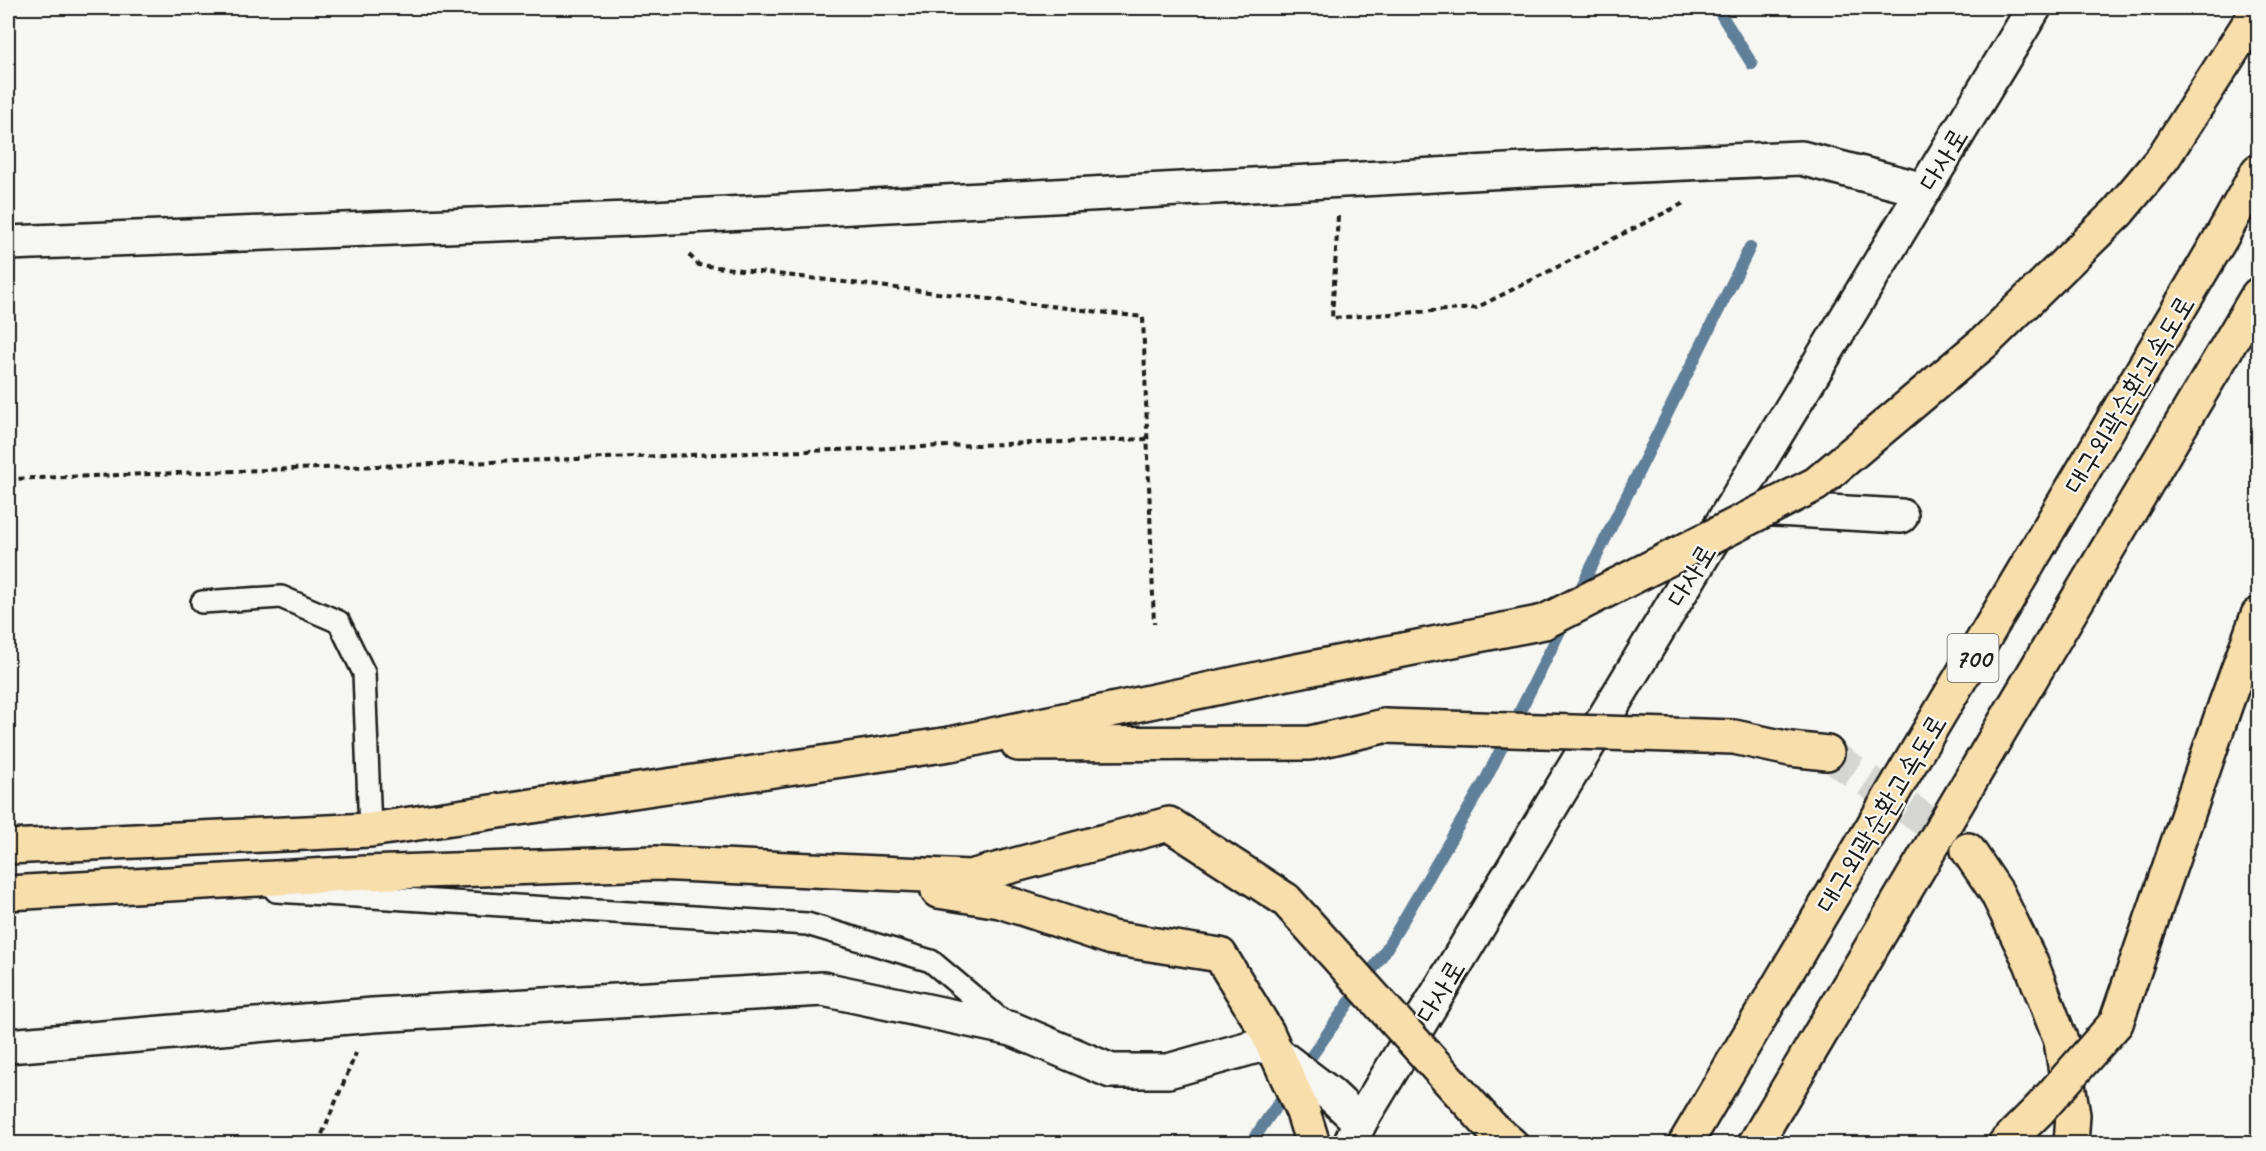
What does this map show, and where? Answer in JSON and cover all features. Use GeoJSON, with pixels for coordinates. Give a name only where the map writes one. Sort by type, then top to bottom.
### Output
{"type":"FeatureCollection","features":[{"type":"Feature","properties":{"kind":"highway"},"geometry":{"type":"LineString","coordinates":[[8,847],[370,830],[950,744],[1544,622],[1816,483],[1987,340],[2118,212],[2163,158],[2259,10]]}},
{"type":"Feature","properties":{"kind":"highway","name":"대구외곽순환고속도로"},"geometry":{"type":"LineString","coordinates":[[1685,1143],[2259,171]]}},
{"type":"Feature","properties":{"kind":"highway","name":"700"},"geometry":{"type":"LineString","coordinates":[[1755,1143],[2259,295]]}},
{"type":"Feature","properties":{"kind":"highway"},"geometry":{"type":"LineString","coordinates":[[2005,1143],[2039,1110],[2115,1023],[2253,629]]}},
{"type":"Feature","properties":{"kind":"highway"},"geometry":{"type":"LineString","coordinates":[[950,744],[1310,743],[1384,726],[1734,737],[1827,753]]}},
{"type":"Feature","properties":{"kind":"highway"},"geometry":{"type":"LineString","coordinates":[[8,893],[366,873],[655,863],[970,877],[1169,824],[1286,900],[1501,1136]]}},
{"type":"Feature","properties":{"kind":"highway"},"geometry":{"type":"LineString","coordinates":[[1968,850],[1997,893],[2031,963],[2061,1041],[2073,1115],[2071,1143]]}},
{"type":"Feature","properties":{"kind":"highway"},"geometry":{"type":"LineString","coordinates":[[655,863],[889,884],[1000,901],[1112,938],[1220,955],[1267,1032],[1303,1112],[1312,1143]]}},
{"type":"Feature","properties":{"kind":"street","name":"다사로"},"geometry":{"type":"LineString","coordinates":[[1355,1133],[2034,8]]}},
{"type":"Feature","properties":{"kind":"street"},"geometry":{"type":"LineString","coordinates":[[8,243],[654,218],[1801,158],[1924,190]]}},
{"type":"Feature","properties":{"kind":"street"},"geometry":{"type":"LineString","coordinates":[[1731,507],[1901,516]]}},
{"type":"Feature","properties":{"kind":"street"},"geometry":{"type":"LineString","coordinates":[[8,1046],[373,1015],[823,989],[1012,1029],[1111,1071],[1168,1071],[1264,1044],[1322,1088],[1355,1133]]}},
{"type":"Feature","properties":{"kind":"lane"},"geometry":{"type":"LineString","coordinates":[[202,602],[281,597],[339,622],[364,673],[370,830]]}},
{"type":"Feature","properties":{"kind":"lane"},"geometry":{"type":"LineString","coordinates":[[165,884],[807,924],[931,961],[1012,1029]]}},
{"type":"Feature","properties":{"kind":"path"},"geometry":{"type":"LineString","coordinates":[[1341,181],[1332,318],[1476,309],[1696,197]]}},
{"type":"Feature","properties":{"kind":"path"},"geometry":{"type":"LineString","coordinates":[[654,218],[699,265],[1143,317],[1154,624]]}},
{"type":"Feature","properties":{"kind":"path"},"geometry":{"type":"LineString","coordinates":[[8,479],[1147,439]]}},
{"type":"Feature","properties":{"kind":"path"},"geometry":{"type":"LineString","coordinates":[[318,1143],[373,1015]]}},
{"type":"Feature","properties":{"kind":"waterway"},"geometry":{"type":"LineString","coordinates":[[1717,8],[1752,64]]}},
{"type":"Feature","properties":{"kind":"waterway"},"geometry":{"type":"LineString","coordinates":[[1576,598],[1750,247]]}},
{"type":"Feature","properties":{"kind":"waterway"},"geometry":{"type":"LineString","coordinates":[[1301,1071],[1384,953],[1486,779],[1566,619]]}},
{"type":"Feature","properties":{"kind":"waterway"},"geometry":{"type":"LineString","coordinates":[[1250,1144],[1289,1088]]}},
{"type":"Feature","properties":{"kind":"tunnel"},"geometry":{"type":"LineString","coordinates":[[1827,753],[1964,847]]}}]}
